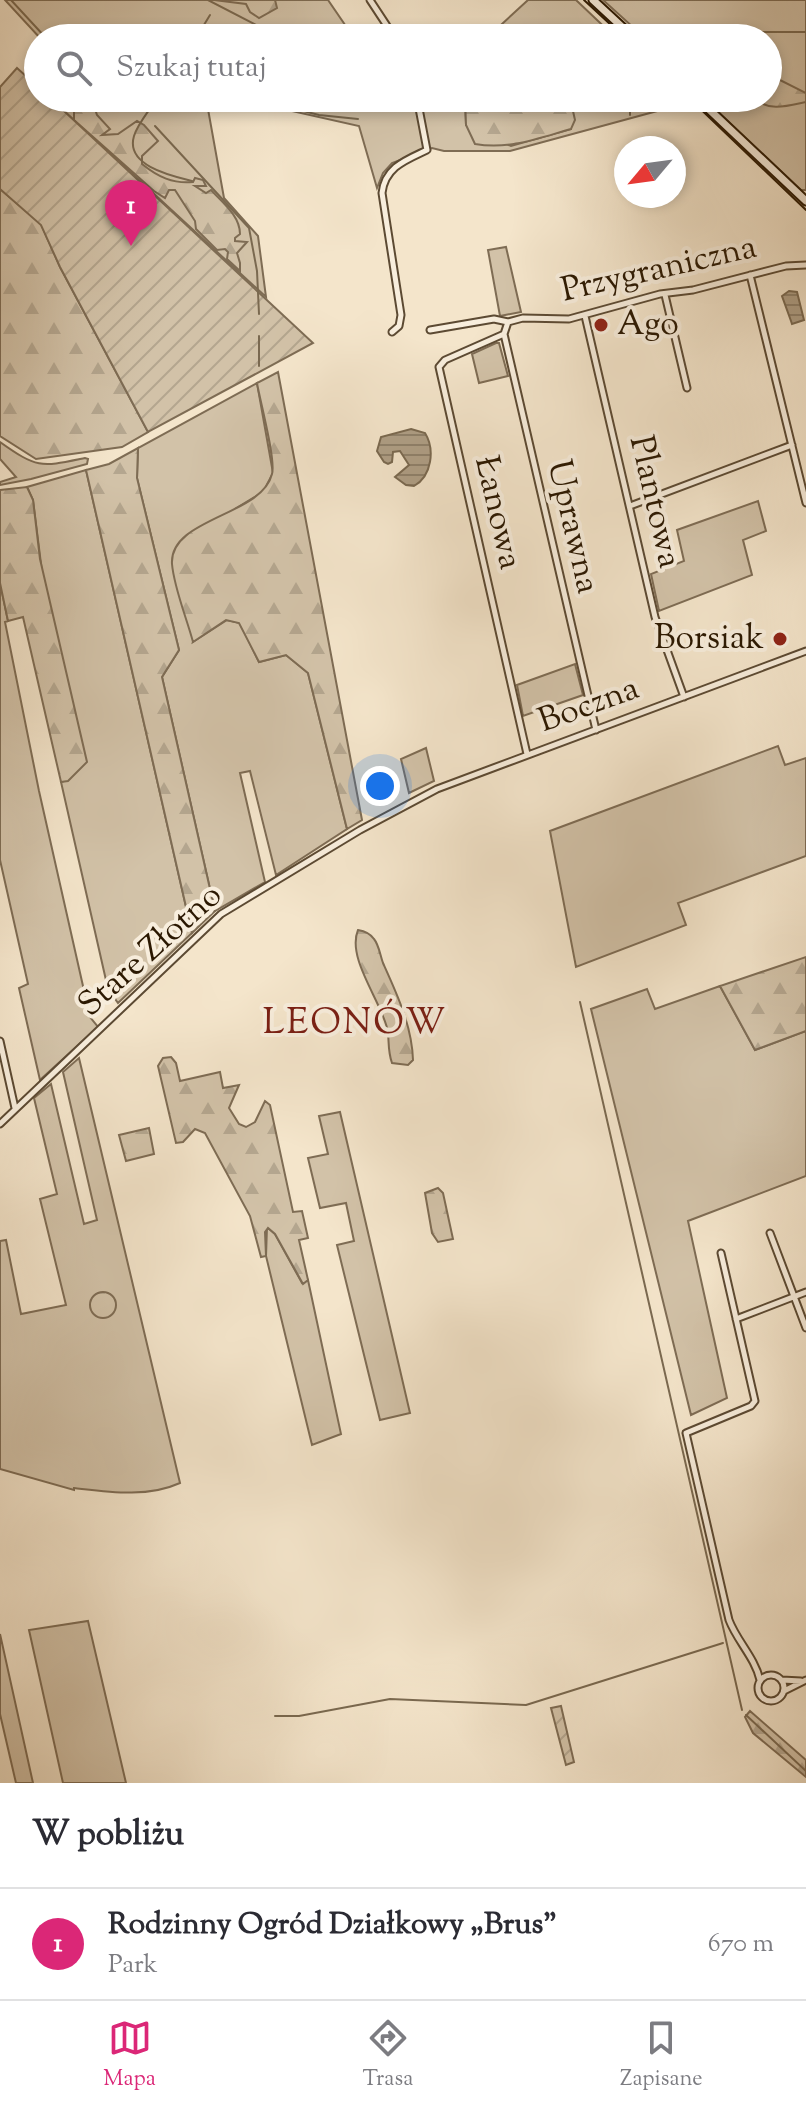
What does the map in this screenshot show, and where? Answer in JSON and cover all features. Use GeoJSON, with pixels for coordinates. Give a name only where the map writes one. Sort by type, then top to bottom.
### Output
{"type":"FeatureCollection","features":[{"type":"Feature","properties":{"kind":"main road"},"geometry":{"type":"LineString","coordinates":[[593,0],[619,24]]}},
{"type":"Feature","properties":{"kind":"main road"},"geometry":{"type":"LineString","coordinates":[[712,112],[805,197]]}},
{"type":"Feature","properties":{"kind":"street"},"geometry":{"type":"LineString","coordinates":[[370,0],[386,24]]}},
{"type":"Feature","properties":{"kind":"street"},"geometry":{"type":"LineString","coordinates":[[392,332],[399,326],[401,315],[382,193],[388,174],[396,165],[427,150],[420,112]]}},
{"type":"Feature","properties":{"kind":"street","name":"Przygraniczna"},"geometry":{"type":"LineString","coordinates":[[430,330],[494,319],[508,322],[518,318],[569,319],[786,266],[806,265]]}},
{"type":"Feature","properties":{"kind":"street"},"geometry":{"type":"LineString","coordinates":[[750,275],[806,503]]}},
{"type":"Feature","properties":{"kind":"street"},"geometry":{"type":"LineString","coordinates":[[665,295],[687,388]]}},
{"type":"Feature","properties":{"kind":"street","name":"Plantowa"},"geometry":{"type":"LineString","coordinates":[[585,316],[655,617],[684,697]]}},
{"type":"Feature","properties":{"kind":"street"},"geometry":{"type":"LineString","coordinates":[[504,334],[508,322]]}},
{"type":"Feature","properties":{"kind":"street","name":"Uprawna"},"geometry":{"type":"LineString","coordinates":[[504,334],[596,730]]}},
{"type":"Feature","properties":{"kind":"street","name":"Łanowa"},"geometry":{"type":"LineString","coordinates":[[504,334],[445,360],[439,367],[526,755]]}},
{"type":"Feature","properties":{"kind":"street"},"geometry":{"type":"LineString","coordinates":[[630,506],[792,445]]}},
{"type":"Feature","properties":{"kind":"street","name":"Boczna"},"geometry":{"type":"LineString","coordinates":[[526,755],[806,651]]}},
{"type":"Feature","properties":{"kind":"street","name":"Stare Złotno"},"geometry":{"type":"LineString","coordinates":[[0,1124],[234,904],[417,797],[526,755]]}},
{"type":"Feature","properties":{"kind":"street"},"geometry":{"type":"LineString","coordinates":[[0,1041],[16,1109]]}},
{"type":"Feature","properties":{"kind":"street"},"geometry":{"type":"LineString","coordinates":[[770,1233],[806,1328]]}},
{"type":"Feature","properties":{"kind":"street"},"geometry":{"type":"LineString","coordinates":[[721,1253],[754,1404],[686,1433],[729,1620],[757,1668],[760,1680],[758,1692],[767,1700],[775,1701],[784,1691],[804,1681]]}},
{"type":"Feature","properties":{"kind":"street"},"geometry":{"type":"LineString","coordinates":[[736,1319],[806,1292]]}},
{"type":"Feature","properties":{"kind":"street"},"geometry":{"type":"LineString","coordinates":[[757,1668],[768,1675]]}},
{"type":"Feature","properties":{"kind":"street"},"geometry":{"type":"LineString","coordinates":[[760,1680],[776,1675],[782,1680],[804,1681]]}},
{"type":"Feature","properties":{"kind":"street"},"geometry":{"type":"LineString","coordinates":[[782,1680],[784,1691]]}},
{"type":"Feature","properties":{"kind":"green space"},"geometry":{"type":"Polygon","coordinates":[[[5,0],[328,0],[344,24],[27,24],[5,0]]]}},
{"type":"Feature","properties":{"kind":"green space"},"geometry":{"type":"Polygon","coordinates":[[[214,0],[275,0],[277,8],[259,18],[250,12],[246,4],[214,0]]]}},
{"type":"Feature","properties":{"kind":"green space"},"geometry":{"type":"Polygon","coordinates":[[[528,0],[576,0],[601,24],[502,24],[528,0]]]}},
{"type":"Feature","properties":{"kind":"green space"},"geometry":{"type":"Polygon","coordinates":[[[603,0],[806,0],[806,190],[801,190],[718,112],[782,112],[782,24],[630,24],[603,0]]]}},
{"type":"Feature","properties":{"kind":"green space"},"geometry":{"type":"Polygon","coordinates":[[[17,68],[24,74],[24,112],[65,112],[313,343],[148,432],[60,267],[41,225],[0,189],[0,87],[17,68]]]}},
{"type":"Feature","properties":{"kind":"green space"},"geometry":{"type":"Polygon","coordinates":[[[782,81],[806,93],[806,102],[782,106],[782,81]]]}},
{"type":"Feature","properties":{"kind":"green space"},"geometry":{"type":"Polygon","coordinates":[[[65,112],[209,112],[224,198],[258,236],[266,297],[65,112]]]}},
{"type":"Feature","properties":{"kind":"green space"},"geometry":{"type":"Polygon","coordinates":[[[74,112],[96,112],[110,129],[102,135],[118,134],[137,121],[144,125],[158,141],[142,156],[142,164],[172,181],[203,180],[206,186],[195,186],[206,193],[211,190],[230,210],[239,227],[240,234],[235,241],[247,242],[237,253],[240,271],[227,259],[225,249],[217,250],[196,229],[195,221],[175,190],[169,190],[165,198],[154,191],[74,120],[74,112]]]}},
{"type":"Feature","properties":{"kind":"green space"},"geometry":{"type":"Polygon","coordinates":[[[296,112],[466,112],[466,125],[511,146],[571,129],[570,112],[654,112],[510,151],[444,151],[432,148],[392,163],[383,173],[377,188],[359,126],[296,112]]]}},
{"type":"Feature","properties":{"kind":"green space"},"geometry":{"type":"Polygon","coordinates":[[[466,112],[573,112],[575,120],[571,129],[500,145],[475,144],[466,125],[466,112]]]}},
{"type":"Feature","properties":{"kind":"green space"},"geometry":{"type":"Polygon","coordinates":[[[0,189],[41,224],[60,267],[148,432],[122,447],[36,459],[0,436],[0,189]]]}},
{"type":"Feature","properties":{"kind":"green space"},"geometry":{"type":"Polygon","coordinates":[[[506,247],[521,312],[500,316],[488,250],[506,247]]]}},
{"type":"Feature","properties":{"kind":"green space"},"geometry":{"type":"Polygon","coordinates":[[[499,343],[508,376],[479,383],[472,354],[499,343]]]}},
{"type":"Feature","properties":{"kind":"green space"},"geometry":{"type":"Polygon","coordinates":[[[278,372],[362,820],[347,829],[308,673],[286,655],[259,662],[239,623],[226,620],[193,642],[173,573],[175,549],[185,536],[252,499],[265,488],[273,467],[257,383],[278,372]]]}},
{"type":"Feature","properties":{"kind":"green space"},"geometry":{"type":"Polygon","coordinates":[[[257,383],[273,473],[263,492],[235,509],[193,642],[227,620],[240,623],[259,662],[286,655],[308,673],[347,829],[276,875],[250,771],[240,773],[265,882],[215,911],[162,677],[179,650],[137,478],[138,448],[257,383]]]}},
{"type":"Feature","properties":{"kind":"green space"},"geometry":{"type":"Polygon","coordinates":[[[0,442],[40,464],[85,458],[88,459],[87,464],[0,485],[0,482],[16,477],[0,459],[0,442]]]}},
{"type":"Feature","properties":{"kind":"green space"},"geometry":{"type":"Polygon","coordinates":[[[138,448],[137,478],[179,650],[162,677],[215,911],[192,933],[86,470],[109,464],[138,448]]]}},
{"type":"Feature","properties":{"kind":"green space"},"geometry":{"type":"Polygon","coordinates":[[[86,470],[192,933],[118,1003],[108,989],[61,782],[68,780],[33,500],[27,487],[86,470]]]}},
{"type":"Feature","properties":{"kind":"green space"},"geometry":{"type":"Polygon","coordinates":[[[27,487],[33,500],[40,559],[87,762],[68,781],[61,782],[23,617],[8,621],[0,583],[0,490],[27,487]]]}},
{"type":"Feature","properties":{"kind":"green space"},"geometry":{"type":"Polygon","coordinates":[[[758,501],[766,531],[743,540],[752,575],[659,611],[651,574],[684,561],[677,530],[758,501]]]}},
{"type":"Feature","properties":{"kind":"green space"},"geometry":{"type":"Polygon","coordinates":[[[0,583],[39,791],[90,1017],[98,1027],[40,1080],[19,988],[28,984],[0,860],[0,583]]]}},
{"type":"Feature","properties":{"kind":"green space"},"geometry":{"type":"Polygon","coordinates":[[[575,664],[583,695],[523,716],[517,685],[575,664]]]}},
{"type":"Feature","properties":{"kind":"green space"},"geometry":{"type":"Polygon","coordinates":[[[778,746],[785,765],[806,758],[806,856],[678,903],[686,925],[576,967],[550,831],[778,746]]]}},
{"type":"Feature","properties":{"kind":"green space"},"geometry":{"type":"Polygon","coordinates":[[[426,748],[434,781],[409,793],[401,759],[426,748]]]}},
{"type":"Feature","properties":{"kind":"green space"},"geometry":{"type":"Polygon","coordinates":[[[358,930],[376,941],[403,1010],[412,1047],[413,1060],[408,1065],[392,1063],[385,1020],[357,954],[358,930]]]}},
{"type":"Feature","properties":{"kind":"green space"},"geometry":{"type":"Polygon","coordinates":[[[806,957],[806,1031],[755,1050],[720,986],[806,957]]]}},
{"type":"Feature","properties":{"kind":"green space"},"geometry":{"type":"Polygon","coordinates":[[[720,986],[755,1050],[806,1031],[806,1176],[688,1221],[727,1398],[691,1415],[591,1009],[647,989],[655,1009],[720,986]]]}},
{"type":"Feature","properties":{"kind":"green space"},"geometry":{"type":"Polygon","coordinates":[[[171,1057],[176,1063],[180,1081],[220,1072],[223,1088],[239,1085],[229,1108],[239,1124],[246,1127],[255,1122],[265,1101],[270,1105],[293,1212],[302,1211],[308,1238],[299,1240],[308,1280],[303,1284],[275,1234],[268,1228],[265,1232],[266,1256],[261,1257],[250,1216],[205,1133],[195,1129],[183,1142],[176,1143],[158,1066],[163,1058],[171,1057]]]}},
{"type":"Feature","properties":{"kind":"green space"},"geometry":{"type":"Polygon","coordinates":[[[79,1058],[180,1483],[154,1491],[74,1490],[0,1469],[0,1241],[6,1240],[21,1314],[66,1305],[40,1199],[57,1194],[34,1098],[51,1084],[84,1224],[97,1220],[63,1072],[79,1058]]]}},
{"type":"Feature","properties":{"kind":"green space"},"geometry":{"type":"Polygon","coordinates":[[[340,1112],[410,1413],[380,1420],[337,1245],[354,1241],[346,1203],[320,1208],[308,1158],[328,1154],[319,1116],[340,1112]]]}},
{"type":"Feature","properties":{"kind":"green space"},"geometry":{"type":"Polygon","coordinates":[[[149,1128],[154,1154],[126,1161],[119,1135],[149,1128]]]}},
{"type":"Feature","properties":{"kind":"green space"},"geometry":{"type":"Polygon","coordinates":[[[438,1188],[443,1193],[453,1239],[438,1242],[432,1233],[425,1193],[438,1188]]]}},
{"type":"Feature","properties":{"kind":"green space"},"geometry":{"type":"Polygon","coordinates":[[[267,1227],[275,1234],[302,1283],[308,1280],[341,1434],[312,1445],[266,1256],[267,1227]]]}},
{"type":"Feature","properties":{"kind":"green space"},"geometry":{"type":"Polygon","coordinates":[[[103,1292],[112,1296],[116,1305],[112,1314],[103,1318],[94,1314],[90,1305],[94,1296],[103,1292]]]}},
{"type":"Feature","properties":{"kind":"green space"},"geometry":{"type":"Polygon","coordinates":[[[88,1621],[126,1783],[63,1783],[29,1630],[88,1621]]]}},
{"type":"Feature","properties":{"kind":"green space"},"geometry":{"type":"Polygon","coordinates":[[[0,1634],[33,1783],[16,1783],[0,1714],[0,1634]]]}},
{"type":"Feature","properties":{"kind":"green space"},"geometry":{"type":"Polygon","coordinates":[[[561,1706],[574,1762],[566,1765],[551,1708],[561,1706]]]}},
{"type":"Feature","properties":{"kind":"green space"},"geometry":{"type":"Polygon","coordinates":[[[750,1711],[806,1760],[806,1777],[753,1733],[745,1717],[750,1711]]]}},
{"type":"Feature","properties":{"kind":"shaded area"},"geometry":{"type":"Polygon","coordinates":[[[789,291],[797,292],[804,320],[792,324],[782,296],[789,291]]]}},
{"type":"Feature","properties":{"kind":"shaded area"},"geometry":{"type":"Polygon","coordinates":[[[411,429],[425,433],[431,454],[425,476],[414,486],[406,485],[395,477],[409,465],[400,451],[393,452],[392,462],[388,464],[377,451],[381,437],[411,429]]]}},
{"type":"Feature","properties":{"kind":"waterway"},"geometry":{"type":"LineString","coordinates":[[11,0],[33,24]]}},
{"type":"Feature","properties":{"kind":"waterway"},"geometry":{"type":"LineString","coordinates":[[208,0],[254,24]]}},
{"type":"Feature","properties":{"kind":"waterway"},"geometry":{"type":"LineString","coordinates":[[205,24],[210,15]]}},
{"type":"Feature","properties":{"kind":"waterway"},"geometry":{"type":"LineString","coordinates":[[782,32],[806,32]]}},
{"type":"Feature","properties":{"kind":"waterway"},"geometry":{"type":"LineString","coordinates":[[147,112],[134,136],[136,155],[152,168],[192,181]]}},
{"type":"Feature","properties":{"kind":"waterway"},"geometry":{"type":"LineString","coordinates":[[307,112],[358,119]]}},
{"type":"Feature","properties":{"kind":"waterway"},"geometry":{"type":"LineString","coordinates":[[155,126],[249,228],[257,271],[259,314]]}},
{"type":"Feature","properties":{"kind":"waterway"},"geometry":{"type":"LineString","coordinates":[[259,336],[259,366]]}},
{"type":"Feature","properties":{"kind":"waterway"},"geometry":{"type":"LineString","coordinates":[[580,1002],[742,1710]]}},
{"type":"Feature","properties":{"kind":"waterway"},"geometry":{"type":"LineString","coordinates":[[275,1716],[299,1716],[390,1699],[526,1705],[723,1643]]}},
{"type":"Feature","properties":{"kind":"waterway"},"geometry":{"type":"LineString","coordinates":[[746,1715],[806,1771]]}},
{"type":"Feature","properties":{"kind":"tram line"},"geometry":{"type":"LineString","coordinates":[[584,0],[610,24]]}},
{"type":"Feature","properties":{"kind":"tram line"},"geometry":{"type":"LineString","coordinates":[[704,112],[806,210]]}},
{"type":"Feature","properties":{"kind":"place","name":"Rodzinny Ogród Działkowy „Brus”"},"geometry":{"type":"Point","coordinates":[131,246]}},
{"type":"Feature","properties":{"kind":"place","name":"Ago"},"geometry":{"type":"Point","coordinates":[601,325]}},
{"type":"Feature","properties":{"kind":"place","name":"Borsiak"},"geometry":{"type":"Point","coordinates":[780,639]}},
{"type":"Feature","properties":{"kind":"district","name":"LEONÓW"},"geometry":{"type":"Point","coordinates":[355,1024]}}]}
